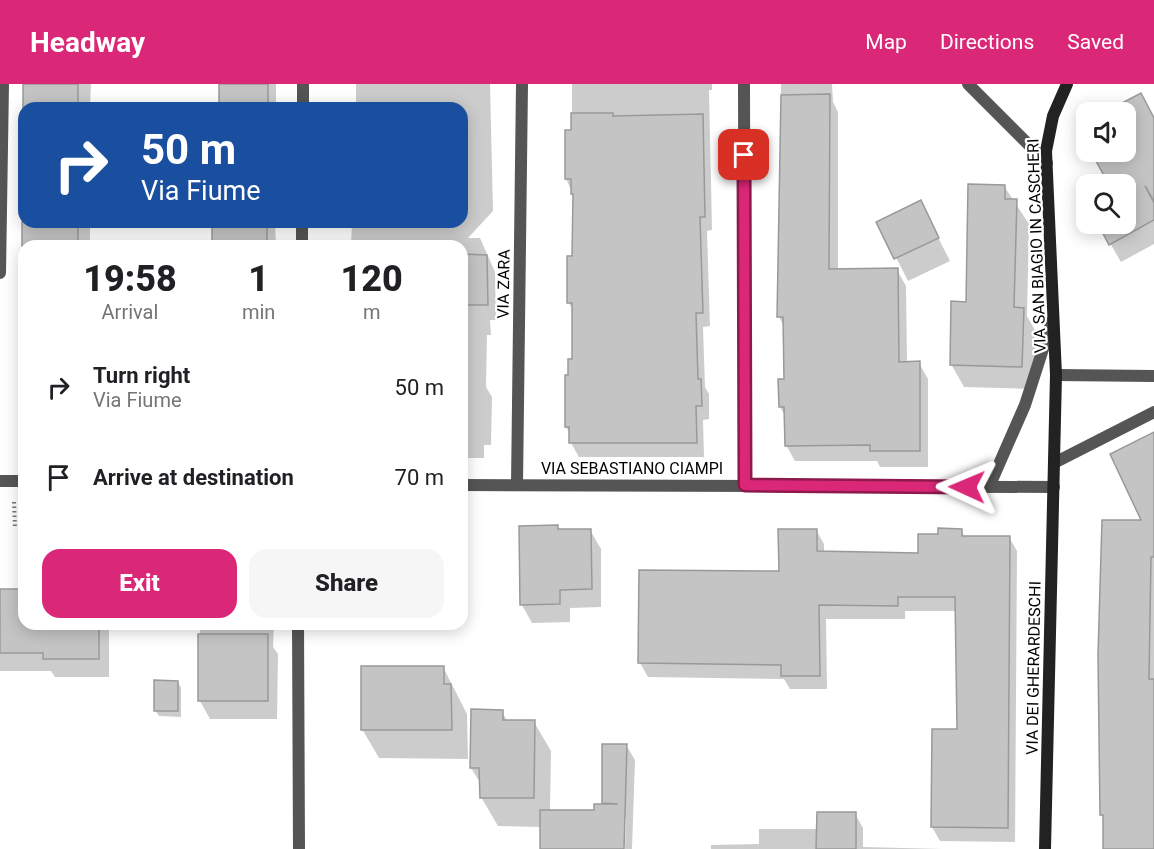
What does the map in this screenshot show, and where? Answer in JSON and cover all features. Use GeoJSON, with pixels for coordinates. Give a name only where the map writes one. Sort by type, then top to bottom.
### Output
{"type":"FeatureCollection","features":[{"type":"Feature","properties":{"kind":"street"},"geometry":{"type":"LineString","coordinates":[[0,273],[3,84]]}},
{"type":"Feature","properties":{"kind":"street"},"geometry":{"type":"LineString","coordinates":[[303,84],[303,102]]}},
{"type":"Feature","properties":{"kind":"street","name":"VIA ZARA"},"geometry":{"type":"LineString","coordinates":[[518,485],[522,84]]}},
{"type":"Feature","properties":{"kind":"street"},"geometry":{"type":"LineString","coordinates":[[744,84],[745,485]]}},
{"type":"Feature","properties":{"kind":"street"},"geometry":{"type":"LineString","coordinates":[[968,84],[1047,163]]}},
{"type":"Feature","properties":{"kind":"street","name":"VIA SAN BIAGIO IN CASCHERI"},"geometry":{"type":"LineString","coordinates":[[1054,488],[1056,375],[1047,138],[1053,116],[1067,84]]}},
{"type":"Feature","properties":{"kind":"street"},"geometry":{"type":"LineString","coordinates":[[989,487],[1016,428],[1053,320]]}},
{"type":"Feature","properties":{"kind":"street","name":"VIA SAN BIAGIO IN CASCHERI"},"geometry":{"type":"LineString","coordinates":[[1056,375],[1154,376]]}},
{"type":"Feature","properties":{"kind":"street"},"geometry":{"type":"LineString","coordinates":[[1054,464],[1154,412]]}},
{"type":"Feature","properties":{"kind":"street"},"geometry":{"type":"LineString","coordinates":[[0,481],[18,481]]}},
{"type":"Feature","properties":{"kind":"street","name":"VIA SEBASTIANO CIAMPI"},"geometry":{"type":"LineString","coordinates":[[468,485],[1054,488]]}},
{"type":"Feature","properties":{"kind":"street","name":"VIA DEI GHERARDESCHI"},"geometry":{"type":"LineString","coordinates":[[1046,849],[1054,488]]}},
{"type":"Feature","properties":{"kind":"street"},"geometry":{"type":"LineString","coordinates":[[298,630],[298,849]]}},
{"type":"Feature","properties":{"kind":"building"},"geometry":{"type":"Polygon","coordinates":[[[23,84],[78,84],[78,102],[23,102],[23,84]]]}},
{"type":"Feature","properties":{"kind":"building"},"geometry":{"type":"Polygon","coordinates":[[[219,84],[268,84],[268,102],[219,102],[219,84]]]}},
{"type":"Feature","properties":{"kind":"building"},"geometry":{"type":"Polygon","coordinates":[[[1141,93],[1154,118],[1154,201],[1145,186],[1154,203],[1154,220],[1136,230],[1136,174],[1103,174],[1096,162],[1136,162],[1136,102],[1124,102],[1141,93]]]}},
{"type":"Feature","properties":{"kind":"building"},"geometry":{"type":"Polygon","coordinates":[[[830,94],[829,269],[898,268],[899,362],[920,361],[920,451],[870,451],[870,445],[785,446],[784,407],[779,407],[778,379],[784,379],[783,317],[777,317],[781,95],[830,94]]]}},
{"type":"Feature","properties":{"kind":"building"},"geometry":{"type":"Polygon","coordinates":[[[571,113],[613,113],[613,116],[703,114],[705,217],[700,217],[703,313],[696,313],[698,379],[701,379],[702,406],[696,406],[697,443],[569,443],[569,427],[565,427],[565,375],[568,375],[568,359],[572,359],[572,303],[567,303],[567,256],[572,256],[573,194],[571,194],[571,179],[565,179],[565,130],[571,130],[571,113]]]}},
{"type":"Feature","properties":{"kind":"building"},"geometry":{"type":"Polygon","coordinates":[[[968,184],[1005,185],[1005,199],[1017,199],[1014,307],[1024,308],[1022,367],[950,365],[951,301],[966,302],[968,184]]]}},
{"type":"Feature","properties":{"kind":"building"},"geometry":{"type":"Polygon","coordinates":[[[921,200],[939,238],[894,259],[876,222],[921,200]]]}},
{"type":"Feature","properties":{"kind":"building"},"geometry":{"type":"Polygon","coordinates":[[[22,228],[78,228],[78,240],[22,240],[22,228]]]}},
{"type":"Feature","properties":{"kind":"building"},"geometry":{"type":"Polygon","coordinates":[[[212,228],[267,228],[267,240],[212,240],[212,228]]]}},
{"type":"Feature","properties":{"kind":"building"},"geometry":{"type":"Polygon","coordinates":[[[1103,234],[1129,234],[1109,245],[1103,234]]]}},
{"type":"Feature","properties":{"kind":"building"},"geometry":{"type":"Polygon","coordinates":[[[468,254],[487,255],[488,305],[468,305],[468,254]]]}},
{"type":"Feature","properties":{"kind":"building"},"geometry":{"type":"Polygon","coordinates":[[[1154,432],[1154,557],[1151,557],[1149,679],[1154,679],[1154,849],[1103,849],[1103,815],[1100,815],[1098,655],[1102,520],[1141,520],[1110,454],[1154,432]]]}},
{"type":"Feature","properties":{"kind":"building"},"geometry":{"type":"Polygon","coordinates":[[[558,525],[558,529],[591,529],[592,589],[560,590],[560,604],[520,605],[519,526],[558,525]]]}},
{"type":"Feature","properties":{"kind":"building"},"geometry":{"type":"Polygon","coordinates":[[[938,528],[962,529],[962,536],[1010,536],[1008,828],[931,827],[932,729],[957,729],[955,597],[898,597],[898,606],[819,605],[820,676],[781,676],[781,665],[638,663],[639,570],[779,571],[778,529],[817,529],[817,551],[918,553],[918,534],[938,534],[938,528]]]}},
{"type":"Feature","properties":{"kind":"building"},"geometry":{"type":"Polygon","coordinates":[[[0,589],[18,589],[18,630],[99,630],[99,659],[43,659],[43,653],[0,653],[0,589]]]}},
{"type":"Feature","properties":{"kind":"building"},"geometry":{"type":"Polygon","coordinates":[[[198,634],[268,634],[268,701],[198,701],[198,634]]]}},
{"type":"Feature","properties":{"kind":"building"},"geometry":{"type":"Polygon","coordinates":[[[361,666],[444,666],[444,684],[451,684],[452,730],[361,730],[361,666]]]}},
{"type":"Feature","properties":{"kind":"building"},"geometry":{"type":"Polygon","coordinates":[[[154,680],[178,681],[178,711],[154,711],[154,680]]]}},
{"type":"Feature","properties":{"kind":"building"},"geometry":{"type":"Polygon","coordinates":[[[471,709],[503,710],[503,720],[535,720],[534,798],[480,798],[479,768],[470,768],[471,709]]]}},
{"type":"Feature","properties":{"kind":"building"},"geometry":{"type":"Polygon","coordinates":[[[602,744],[627,744],[624,849],[540,849],[540,810],[594,810],[594,804],[618,804],[602,803],[602,744]]]}},
{"type":"Feature","properties":{"kind":"building"},"geometry":{"type":"Polygon","coordinates":[[[817,812],[856,812],[856,849],[816,849],[817,812]]]}},
{"type":"Feature","properties":{"kind":"route"},"geometry":{"type":"LineString","coordinates":[[744,155],[745,485],[967,487]]}}]}
